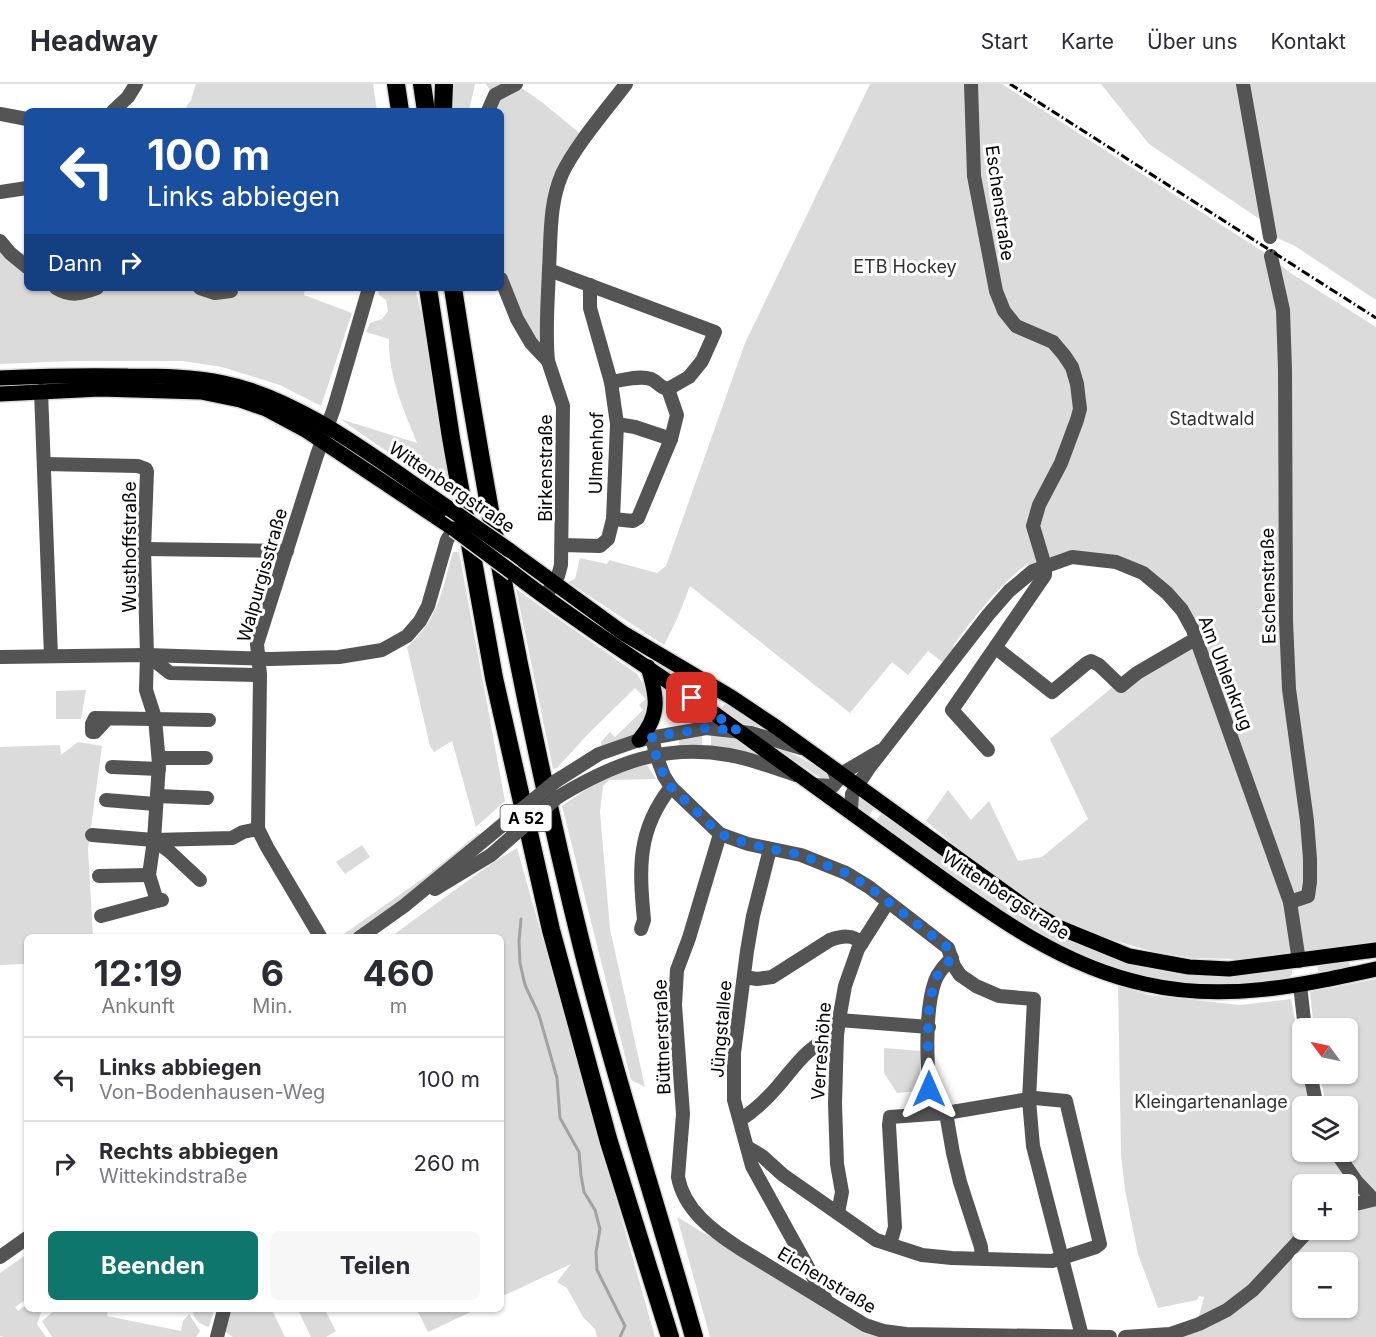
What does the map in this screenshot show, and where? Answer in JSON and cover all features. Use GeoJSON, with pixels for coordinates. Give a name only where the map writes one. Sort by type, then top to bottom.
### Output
{"type":"FeatureCollection","features":[{"type":"Feature","properties":{"kind":"highway"},"geometry":{"type":"LineString","coordinates":[[396,84],[400,108]]}},
{"type":"Feature","properties":{"kind":"highway"},"geometry":{"type":"LineString","coordinates":[[422,84],[426,108]]}},
{"type":"Feature","properties":{"kind":"highway"},"geometry":{"type":"LineString","coordinates":[[443,108],[444,84]]}},
{"type":"Feature","properties":{"kind":"highway","name":"A 52"},"geometry":{"type":"LineString","coordinates":[[428,291],[451,438],[494,678],[549,919],[609,1142],[670,1337]]}},
{"type":"Feature","properties":{"kind":"highway","name":"A 52"},"geometry":{"type":"LineString","coordinates":[[454,291],[512,634],[551,819],[583,950],[626,1108],[694,1337]]}},
{"type":"Feature","properties":{"kind":"main road","name":"Wittenbergstraße"},"geometry":{"type":"LineString","coordinates":[[0,378],[182,376],[225,383],[253,391],[284,404],[544,597],[648,667],[1018,930],[1045,946],[1087,965],[1143,984],[1191,991],[1233,993],[1300,985],[1376,969]]}},
{"type":"Feature","properties":{"kind":"main road","name":"Wittenbergstraße"},"geometry":{"type":"LineString","coordinates":[[0,394],[100,389],[211,393],[266,409],[324,434],[450,509],[623,633],[731,697],[776,727],[1028,909],[1090,942],[1129,956],[1189,967],[1229,969],[1376,950]]}},
{"type":"Feature","properties":{"kind":"main road"},"geometry":{"type":"LineString","coordinates":[[646,739],[656,704],[655,688],[648,667]]}},
{"type":"Feature","properties":{"kind":"main road"},"geometry":{"type":"LineString","coordinates":[[1299,961],[1300,985]]}},
{"type":"Feature","properties":{"kind":"street"},"geometry":{"type":"LineString","coordinates":[[116,108],[128,97],[136,84]]}},
{"type":"Feature","properties":{"kind":"street"},"geometry":{"type":"LineString","coordinates":[[489,108],[495,95],[516,84]]}},
{"type":"Feature","properties":{"kind":"street"},"geometry":{"type":"LineString","coordinates":[[548,361],[545,337],[555,194],[573,155],[626,84]]}},
{"type":"Feature","properties":{"kind":"street","name":"Eschenstraße"},"geometry":{"type":"LineString","coordinates":[[971,84],[974,176],[996,291],[1004,312],[1016,326],[1053,342],[1072,367],[1077,384],[1080,409],[1077,420],[1061,463],[1039,505],[1034,526],[1045,566]]}},
{"type":"Feature","properties":{"kind":"street"},"geometry":{"type":"LineString","coordinates":[[1243,84],[1270,237]]}},
{"type":"Feature","properties":{"kind":"street"},"geometry":{"type":"LineString","coordinates":[[0,114],[24,118]]}},
{"type":"Feature","properties":{"kind":"street"},"geometry":{"type":"LineString","coordinates":[[0,192],[24,188]]}},
{"type":"Feature","properties":{"kind":"street"},"geometry":{"type":"LineString","coordinates":[[0,241],[24,265]]}},
{"type":"Feature","properties":{"kind":"street","name":"Eschenstraße"},"geometry":{"type":"LineString","coordinates":[[1271,256],[1283,320],[1284,538],[1289,689],[1310,859],[1308,896],[1290,902]]}},
{"type":"Feature","properties":{"kind":"street"},"geometry":{"type":"LineString","coordinates":[[549,270],[715,332],[702,361],[689,377],[668,389],[661,388],[648,379],[611,382]]}},
{"type":"Feature","properties":{"kind":"street","name":"Ulmenhof"},"geometry":{"type":"LineString","coordinates":[[562,545],[600,546],[604,544],[608,539],[613,519],[617,424],[611,382],[590,308],[590,285]]}},
{"type":"Feature","properties":{"kind":"street","name":"Birkenstraße"},"geometry":{"type":"LineString","coordinates":[[504,286],[517,319],[531,343],[548,361],[563,406],[561,564],[554,584],[544,597]]}},
{"type":"Feature","properties":{"kind":"street"},"geometry":{"type":"LineString","coordinates":[[62,291],[69,295],[88,291]]}},
{"type":"Feature","properties":{"kind":"street"},"geometry":{"type":"LineString","coordinates":[[209,291],[215,293],[231,291]]}},
{"type":"Feature","properties":{"kind":"street","name":"Walpurgisstraße"},"geometry":{"type":"LineString","coordinates":[[319,934],[258,829],[260,675],[257,644],[368,291]]}},
{"type":"Feature","properties":{"kind":"street"},"geometry":{"type":"LineString","coordinates":[[613,519],[633,521],[638,518],[671,439],[677,415],[668,389]]}},
{"type":"Feature","properties":{"kind":"street"},"geometry":{"type":"LineString","coordinates":[[41,391],[51,656]]}},
{"type":"Feature","properties":{"kind":"street"},"geometry":{"type":"LineString","coordinates":[[617,424],[635,427],[671,439]]}},
{"type":"Feature","properties":{"kind":"street","name":"Wusthoffstraße"},"geometry":{"type":"LineString","coordinates":[[45,464],[138,466],[146,469],[148,478],[144,549],[146,690],[154,718],[159,764],[154,840],[148,875]]}},
{"type":"Feature","properties":{"kind":"street"},"geometry":{"type":"LineString","coordinates":[[0,657],[147,655],[258,659],[339,657],[382,650],[407,636],[420,621],[428,606],[447,540],[454,529]]}},
{"type":"Feature","properties":{"kind":"street"},"geometry":{"type":"LineString","coordinates":[[144,549],[287,551]]}},
{"type":"Feature","properties":{"kind":"street","name":"Am Uhlenkrug"},"geometry":{"type":"LineString","coordinates":[[851,812],[852,794],[884,748],[1002,599],[1033,571],[1072,557],[1116,562],[1143,573],[1167,593],[1182,610],[1197,638],[1290,902],[1299,961]]}},
{"type":"Feature","properties":{"kind":"street"},"geometry":{"type":"LineString","coordinates":[[988,750],[952,710],[1038,588],[1045,575],[1045,566]]}},
{"type":"Feature","properties":{"kind":"street"},"geometry":{"type":"LineString","coordinates":[[996,648],[1052,692],[1091,661],[1099,665],[1121,686],[1137,673],[1197,638]]}},
{"type":"Feature","properties":{"kind":"street"},"geometry":{"type":"LineString","coordinates":[[147,655],[170,673],[260,675]]}},
{"type":"Feature","properties":{"kind":"street"},"geometry":{"type":"LineString","coordinates":[[107,719],[209,720]]}},
{"type":"Feature","properties":{"kind":"street"},"geometry":{"type":"LineString","coordinates":[[365,934],[404,906],[556,781],[599,754],[646,739],[706,728],[766,737],[805,750]]}},
{"type":"Feature","properties":{"kind":"street"},"geometry":{"type":"LineString","coordinates":[[646,739],[671,787],[720,834],[770,849],[801,855],[831,866],[858,880],[948,948],[960,975],[976,986],[999,996],[1034,999],[1029,1100],[1032,1146],[1082,1336]]}},
{"type":"Feature","properties":{"kind":"street","name":"Am Uhlenkrug"},"geometry":{"type":"LineString","coordinates":[[837,771],[884,748]]}},
{"type":"Feature","properties":{"kind":"street"},"geometry":{"type":"LineString","coordinates":[[404,906],[464,873],[491,855],[558,797],[603,771],[627,762],[681,752],[729,755],[809,782],[833,786],[838,780],[837,771]]}},
{"type":"Feature","properties":{"kind":"street"},"geometry":{"type":"LineString","coordinates":[[112,767],[206,758]]}},
{"type":"Feature","properties":{"kind":"street"},"geometry":{"type":"LineString","coordinates":[[641,929],[644,920],[641,866],[643,841],[657,807],[671,787]]}},
{"type":"Feature","properties":{"kind":"street"},"geometry":{"type":"LineString","coordinates":[[106,800],[207,798]]}},
{"type":"Feature","properties":{"kind":"street"},"geometry":{"type":"LineString","coordinates":[[92,836],[154,840],[232,838],[243,832],[258,829]]}},
{"type":"Feature","properties":{"kind":"street","name":"Büttnerstraße"},"geometry":{"type":"LineString","coordinates":[[678,1172],[683,1114],[675,1005],[677,970],[693,928],[720,834]]}},
{"type":"Feature","properties":{"kind":"street"},"geometry":{"type":"LineString","coordinates":[[154,840],[200,880]]}},
{"type":"Feature","properties":{"kind":"street","name":"Jüngstallee"},"geometry":{"type":"LineString","coordinates":[[770,849],[753,916],[744,977],[734,1053],[734,1100],[752,1166],[827,1302]]}},
{"type":"Feature","properties":{"kind":"street"},"geometry":{"type":"LineString","coordinates":[[99,876],[148,875],[160,900],[101,916]]}},
{"type":"Feature","properties":{"kind":"street","name":"Verreshöhe"},"geometry":{"type":"LineString","coordinates":[[838,1213],[842,1192],[837,1164],[835,1103],[839,1020],[845,986],[858,949],[888,902]]}},
{"type":"Feature","properties":{"kind":"street"},"geometry":{"type":"LineString","coordinates":[[744,977],[757,979],[772,977],[838,937],[856,938],[862,943]]}},
{"type":"Feature","properties":{"kind":"street"},"geometry":{"type":"LineString","coordinates":[[931,1113],[929,1027],[935,980],[940,970],[952,958]]}},
{"type":"Feature","properties":{"kind":"street"},"geometry":{"type":"LineString","coordinates":[[1300,985],[1304,1018]]}},
{"type":"Feature","properties":{"kind":"street"},"geometry":{"type":"LineString","coordinates":[[839,1020],[929,1027]]}},
{"type":"Feature","properties":{"kind":"street"},"geometry":{"type":"LineString","coordinates":[[740,1120],[764,1101],[805,1054],[817,1044],[837,1035]]}},
{"type":"Feature","properties":{"kind":"street"},"geometry":{"type":"LineString","coordinates":[[747,1147],[762,1156],[783,1175],[876,1239],[890,1244],[922,1255],[1052,1261],[1100,1244],[1067,1104],[1062,1099],[1029,1100],[946,1113],[894,1116],[889,1121],[895,1227],[890,1244]]}},
{"type":"Feature","properties":{"kind":"street"},"geometry":{"type":"LineString","coordinates":[[946,1113],[952,1153],[981,1247],[982,1258]]}},
{"type":"Feature","properties":{"kind":"street"},"geometry":{"type":"LineString","coordinates":[[1343,1162],[1356,1181],[1374,1199]]}},
{"type":"Feature","properties":{"kind":"street","name":"Eichenstraße"},"geometry":{"type":"LineString","coordinates":[[678,1172],[679,1185],[689,1205],[720,1235],[870,1328],[893,1333],[1110,1337]]}},
{"type":"Feature","properties":{"kind":"street"},"geometry":{"type":"LineString","coordinates":[[770,1182],[783,1175]]}},
{"type":"Feature","properties":{"kind":"street"},"geometry":{"type":"LineString","coordinates":[[1358,1203],[1374,1199]]}},
{"type":"Feature","properties":{"kind":"street"},"geometry":{"type":"LineString","coordinates":[[0,1257],[24,1240]]}},
{"type":"Feature","properties":{"kind":"street"},"geometry":{"type":"LineString","coordinates":[[1125,1337],[1170,1334],[1199,1324],[1227,1310],[1253,1290],[1300,1240]]}},
{"type":"Feature","properties":{"kind":"street"},"geometry":{"type":"LineString","coordinates":[[217,1337],[223,1312]]}},
{"type":"Feature","properties":{"kind":"green space"},"geometry":{"type":"Polygon","coordinates":[[[196,84],[373,84],[377,108],[186,108],[196,84]]]}},
{"type":"Feature","properties":{"kind":"green space"},"geometry":{"type":"Polygon","coordinates":[[[451,84],[475,84],[470,108],[448,108],[451,84]]]}},
{"type":"Feature","properties":{"kind":"green space"},"geometry":{"type":"Polygon","coordinates":[[[486,84],[516,84],[582,135],[568,153],[552,183],[545,215],[539,342],[534,339],[504,280],[504,108],[490,108],[490,91],[486,84]]]}},
{"type":"Feature","properties":{"kind":"green space","name":"Stadtwald"},"geometry":{"type":"Polygon","coordinates":[[[870,84],[1002,84],[1376,327],[1376,943],[1280,960],[1192,958],[1154,952],[1075,929],[1012,895],[926,821],[948,790],[971,820],[989,801],[1018,861],[1042,857],[1088,819],[1050,739],[1114,686],[1200,638],[1177,595],[1118,557],[1035,567],[1027,564],[987,602],[953,646],[959,648],[944,663],[928,651],[908,675],[892,662],[850,713],[690,586],[664,645],[568,582],[575,579],[580,558],[607,564],[609,560],[657,573],[666,566],[745,343],[870,84]]]}},
{"type":"Feature","properties":{"kind":"green space"},"geometry":{"type":"Polygon","coordinates":[[[1101,84],[1376,84],[1376,300],[1295,246],[1277,238],[1273,223],[1258,218],[1149,144],[1101,84]]]}},
{"type":"Feature","properties":{"kind":"green space"},"geometry":{"type":"Polygon","coordinates":[[[6,247],[18,255],[24,252],[24,291],[305,291],[304,295],[352,313],[321,406],[280,385],[222,367],[183,361],[0,364],[0,252],[6,247]]]}},
{"type":"Feature","properties":{"kind":"green space"},"geometry":{"type":"Polygon","coordinates":[[[378,291],[416,291],[432,355],[459,501],[340,419],[417,443],[394,379],[389,339],[366,332],[370,323],[382,319],[388,311],[386,300],[379,295],[378,291]]]}},
{"type":"Feature","properties":{"kind":"green space"},"geometry":{"type":"Polygon","coordinates":[[[453,552],[459,552],[505,801],[476,827],[452,741],[434,752],[430,746],[407,647],[418,636],[433,614],[442,592],[453,552]]]}},
{"type":"Feature","properties":{"kind":"green space"},"geometry":{"type":"Polygon","coordinates":[[[516,589],[637,674],[649,687],[651,708],[636,733],[605,747],[601,745],[610,732],[615,737],[643,710],[639,705],[646,699],[635,688],[557,768],[553,769],[516,589]]]}},
{"type":"Feature","properties":{"kind":"green space"},"geometry":{"type":"Polygon","coordinates":[[[638,648],[719,697],[713,706],[636,651],[638,648]]]}},
{"type":"Feature","properties":{"kind":"green space"},"geometry":{"type":"Polygon","coordinates":[[[86,690],[81,719],[56,719],[56,691],[86,690]]]}},
{"type":"Feature","properties":{"kind":"green space"},"geometry":{"type":"Polygon","coordinates":[[[726,702],[767,729],[734,722],[720,711],[726,702]]]}},
{"type":"Feature","properties":{"kind":"green space"},"geometry":{"type":"Polygon","coordinates":[[[711,733],[731,734],[761,754],[761,757],[711,748],[711,733]]]}},
{"type":"Feature","properties":{"kind":"green space"},"geometry":{"type":"Polygon","coordinates":[[[702,734],[702,748],[682,747],[679,744],[679,738],[702,734]]]}},
{"type":"Feature","properties":{"kind":"green space"},"geometry":{"type":"Polygon","coordinates":[[[765,741],[816,767],[833,777],[832,780],[822,779],[765,741]]]}},
{"type":"Feature","properties":{"kind":"green space"},"geometry":{"type":"Polygon","coordinates":[[[78,742],[102,746],[88,849],[93,934],[24,934],[24,964],[0,965],[0,747],[60,745],[61,755],[78,742]]]}},
{"type":"Feature","properties":{"kind":"green space"},"geometry":{"type":"Polygon","coordinates":[[[647,765],[656,779],[609,780],[603,786],[600,812],[610,929],[645,1087],[631,1080],[562,806],[612,775],[647,765]]]}},
{"type":"Feature","properties":{"kind":"green space"},"geometry":{"type":"Polygon","coordinates":[[[860,796],[877,805],[867,818],[859,808],[860,796]]]}},
{"type":"Feature","properties":{"kind":"green space"},"geometry":{"type":"Polygon","coordinates":[[[508,809],[508,815],[435,876],[353,934],[344,934],[425,877],[479,833],[481,834],[508,809]]]}},
{"type":"Feature","properties":{"kind":"green space"},"geometry":{"type":"Polygon","coordinates":[[[884,810],[1104,952],[1292,968],[1292,974],[1289,978],[1252,983],[1185,983],[1151,978],[1101,965],[1037,936],[874,823],[884,810]]]}},
{"type":"Feature","properties":{"kind":"green space"},"geometry":{"type":"Polygon","coordinates":[[[362,845],[370,857],[345,874],[336,862],[362,845]]]}},
{"type":"Feature","properties":{"kind":"green space"},"geometry":{"type":"Polygon","coordinates":[[[517,848],[655,1337],[597,1337],[595,1329],[583,1317],[567,1288],[557,1282],[571,1264],[504,1296],[504,934],[394,934],[492,863],[517,848]]]}},
{"type":"Feature","properties":{"kind":"green space"},"geometry":{"type":"Polygon","coordinates":[[[1348,958],[1351,970],[1319,976],[1317,963],[1348,958]]]}},
{"type":"Feature","properties":{"kind":"green space"},"geometry":{"type":"Polygon","coordinates":[[[1376,979],[1376,1191],[1362,1181],[1348,1162],[1358,1162],[1358,1096],[1324,1096],[1322,1084],[1358,1084],[1358,1018],[1313,1018],[1310,992],[1376,979]]]}},
{"type":"Feature","properties":{"kind":"green space","name":"Kleingartenanlage"},"geometry":{"type":"Polygon","coordinates":[[[1118,985],[1148,995],[1240,1005],[1291,999],[1295,1018],[1292,1018],[1292,1084],[1308,1084],[1311,1096],[1292,1096],[1292,1162],[1339,1162],[1348,1174],[1292,1174],[1292,1240],[1249,1287],[1205,1319],[1199,1316],[1204,1297],[1199,1296],[1197,1300],[1158,1308],[1138,1254],[1125,1190],[1121,1155],[1118,985]]]}},
{"type":"Feature","properties":{"kind":"green space"},"geometry":{"type":"Polygon","coordinates":[[[884,1048],[921,1051],[919,1091],[897,1093],[884,1073],[884,1048]]]}},
{"type":"Feature","properties":{"kind":"green space"},"geometry":{"type":"Polygon","coordinates":[[[1376,1203],[1376,1337],[1174,1337],[1203,1328],[1303,1240],[1358,1240],[1358,1207],[1376,1203]]]}},
{"type":"Feature","properties":{"kind":"green space"},"geometry":{"type":"Polygon","coordinates":[[[677,1217],[869,1332],[895,1337],[710,1337],[677,1217]]]}},
{"type":"Feature","properties":{"kind":"green space"},"geometry":{"type":"Polygon","coordinates":[[[24,1256],[24,1301],[15,1307],[18,1311],[24,1306],[24,1312],[41,1312],[37,1324],[46,1337],[0,1336],[0,1273],[24,1256]]]}},
{"type":"Feature","properties":{"kind":"green space"},"geometry":{"type":"Polygon","coordinates":[[[53,1312],[108,1312],[107,1316],[181,1331],[183,1321],[189,1314],[200,1331],[196,1337],[52,1337],[42,1321],[53,1312]]]}},
{"type":"Feature","properties":{"kind":"green space"},"geometry":{"type":"Polygon","coordinates":[[[193,1312],[213,1312],[209,1327],[203,1325],[194,1316],[193,1312]]]}},
{"type":"Feature","properties":{"kind":"green space"},"geometry":{"type":"Polygon","coordinates":[[[229,1312],[273,1312],[285,1337],[233,1337],[224,1331],[229,1312]]]}},
{"type":"Feature","properties":{"kind":"green space"},"geometry":{"type":"Polygon","coordinates":[[[299,1312],[326,1312],[336,1331],[326,1337],[311,1337],[299,1312]]]}},
{"type":"Feature","properties":{"kind":"green space"},"geometry":{"type":"Polygon","coordinates":[[[418,1312],[471,1312],[428,1332],[418,1312]]]}},
{"type":"Feature","properties":{"kind":"waterway"},"geometry":{"type":"LineString","coordinates":[[521,919],[520,963],[525,985],[539,1015],[557,1078],[560,1118],[579,1152],[584,1192],[595,1210],[600,1229],[596,1252],[597,1270],[625,1326],[620,1337]]}},
{"type":"Feature","properties":{"kind":"railway"},"geometry":{"type":"LineString","coordinates":[[1010,84],[1376,318]]}},
{"type":"Feature","properties":{"kind":"route"},"geometry":{"type":"LineString","coordinates":[[692,698],[738,731],[706,728],[652,737],[656,755],[671,787],[720,834],[748,844],[801,855],[846,873],[869,887],[948,948],[952,958],[940,970],[935,980],[931,1002],[929,1089]]}},
{"type":"Feature","properties":{"kind":"park label","name":"ETB Hockey"},"geometry":{"type":"Point","coordinates":[905,266]}}]}
